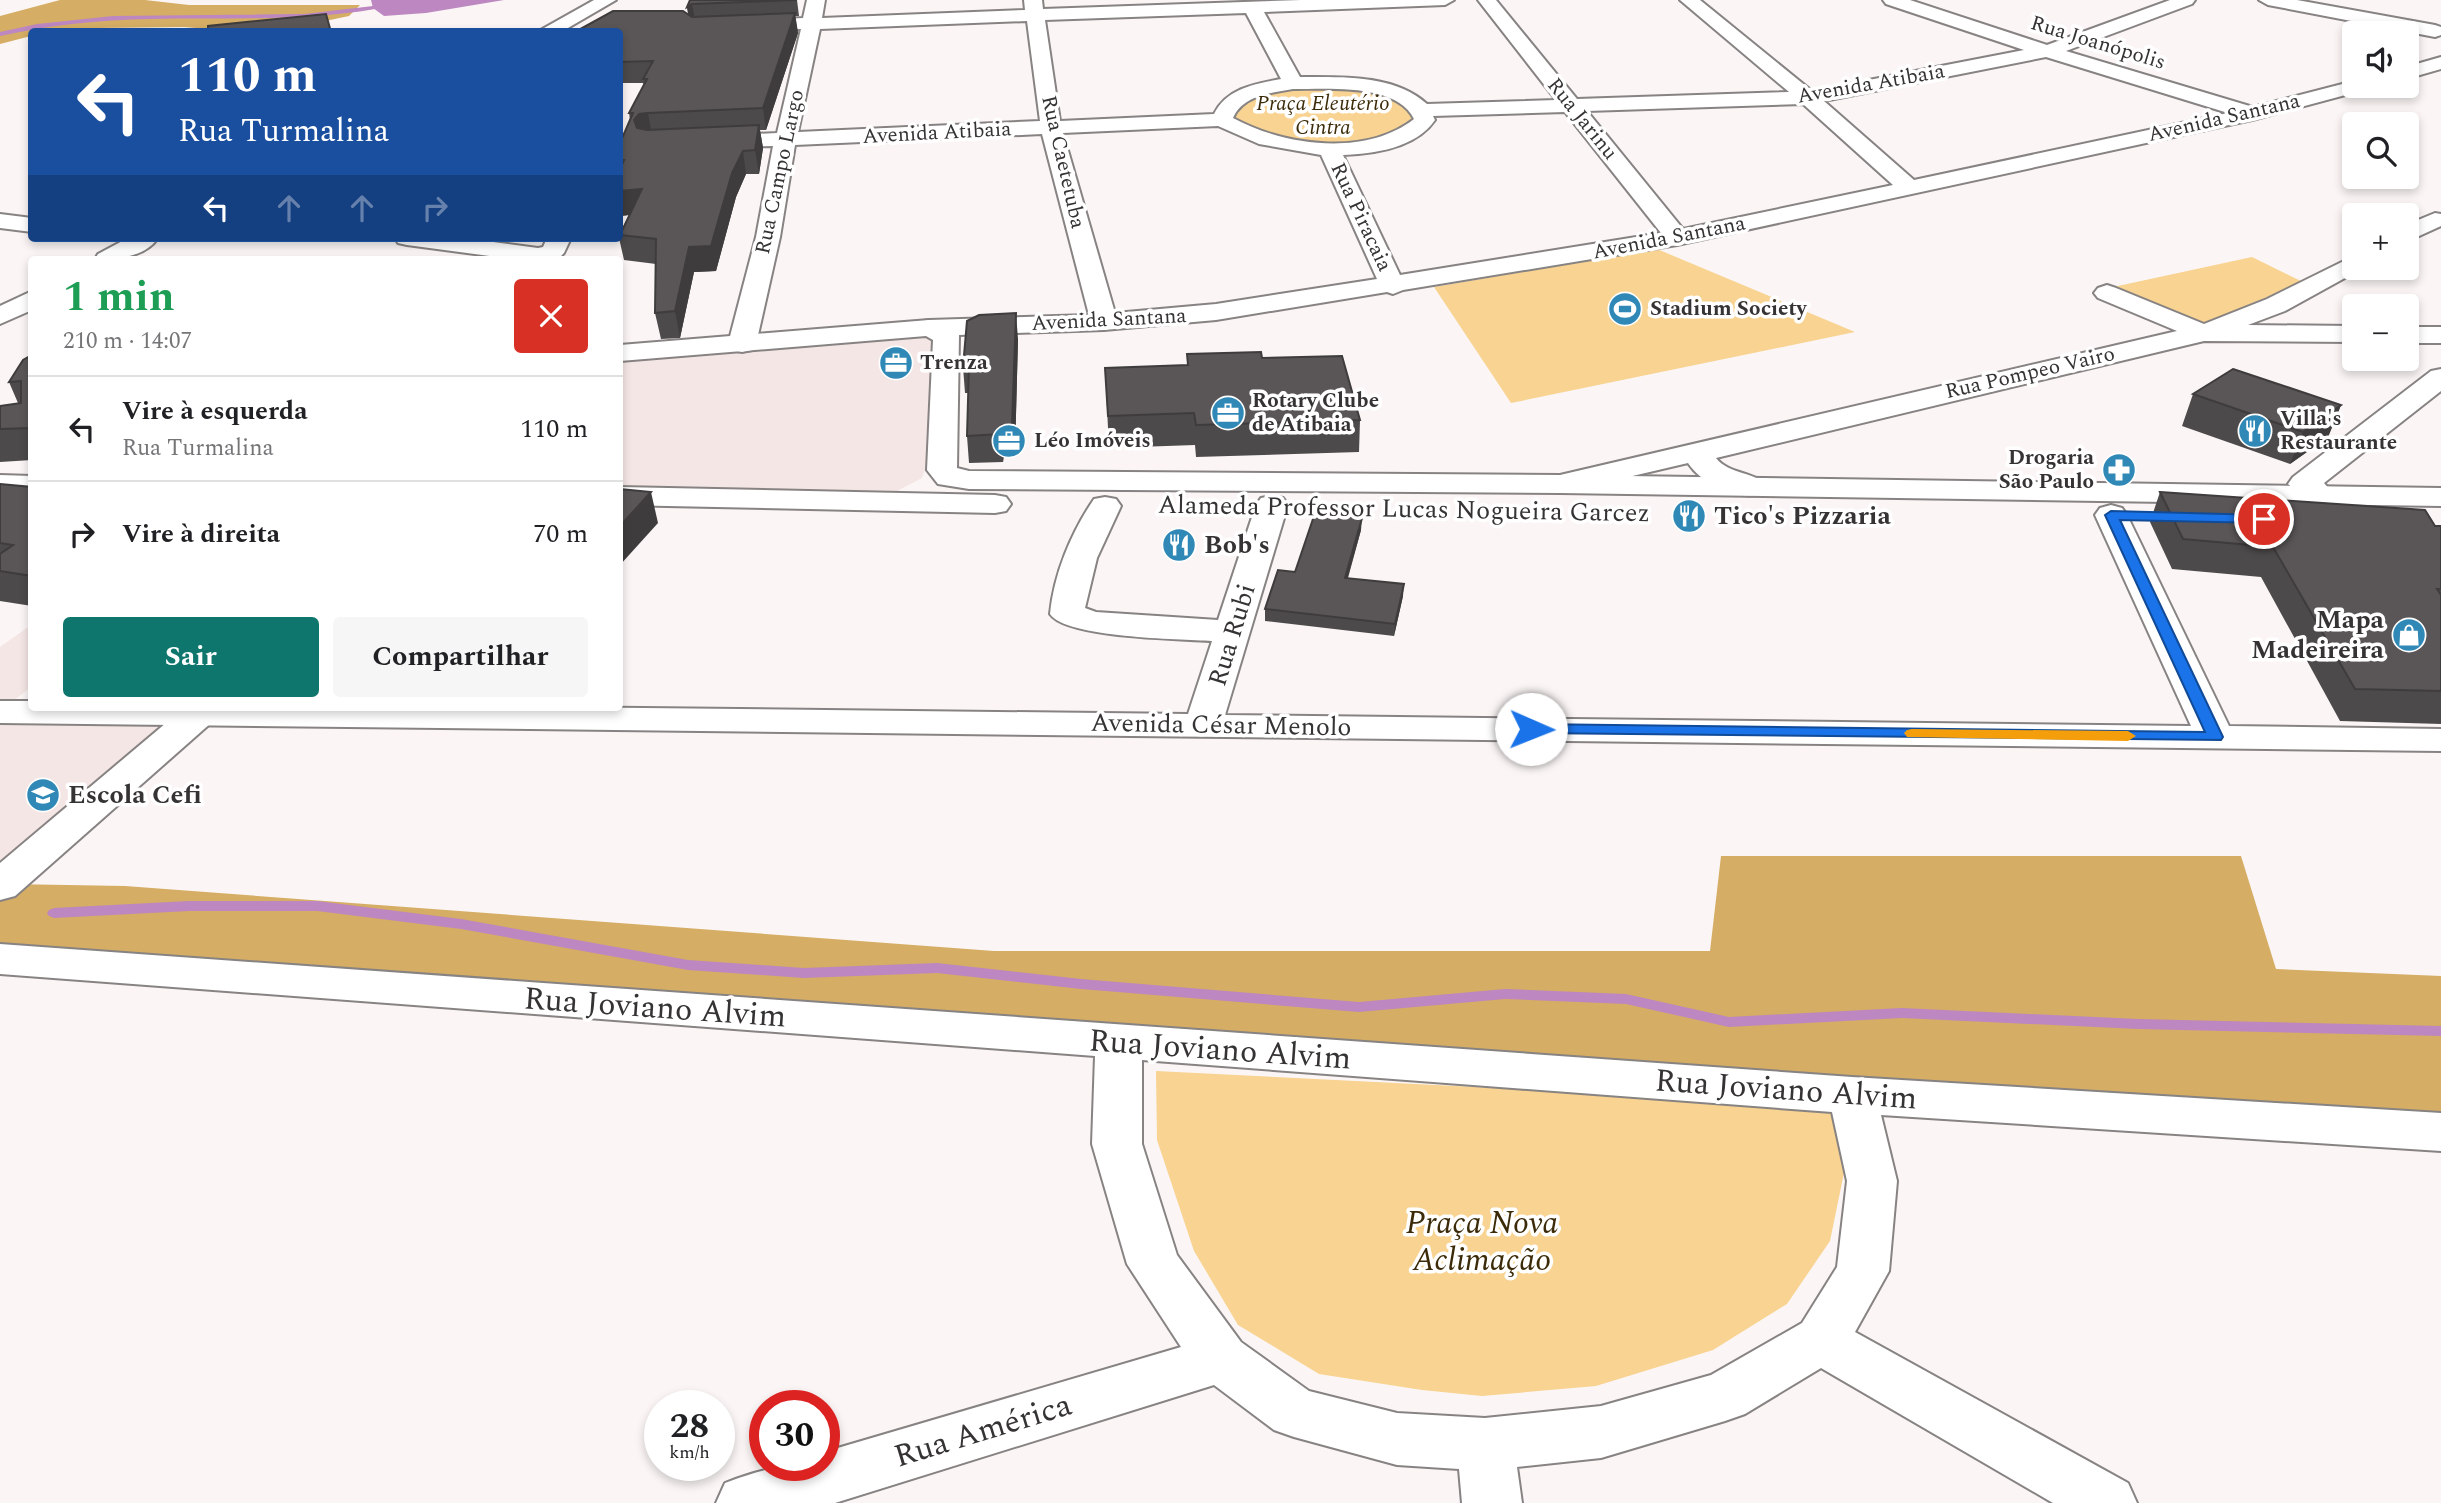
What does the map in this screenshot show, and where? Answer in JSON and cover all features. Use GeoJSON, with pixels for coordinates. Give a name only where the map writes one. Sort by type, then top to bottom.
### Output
{"type":"FeatureCollection","features":[{"type":"Feature","properties":{"kind":"street"},"geometry":{"type":"LineString","coordinates":[[554,28],[607,0]]}},
{"type":"Feature","properties":{"kind":"street","name":"Rua Campo Largo"},"geometry":{"type":"LineString","coordinates":[[742,344],[768,237],[785,139],[794,111],[816,0]]}},
{"type":"Feature","properties":{"kind":"street"},"geometry":{"type":"LineString","coordinates":[[721,26],[810,23],[1033,8],[1252,6],[1445,0]]}},
{"type":"Feature","properties":{"kind":"street","name":"Rua Jarinu"},"geometry":{"type":"LineString","coordinates":[[1487,0],[1677,239]]}},
{"type":"Feature","properties":{"kind":"street"},"geometry":{"type":"LineString","coordinates":[[1689,0],[1808,98],[1910,188]]}},
{"type":"Feature","properties":{"kind":"street","name":"Rua Joanópolis"},"geometry":{"type":"LineString","coordinates":[[1892,0],[2252,114]]}},
{"type":"Feature","properties":{"kind":"street"},"geometry":{"type":"LineString","coordinates":[[2268,0],[2435,31]]}},
{"type":"Feature","properties":{"kind":"street","name":"Avenida Atibaia"},"geometry":{"type":"LineString","coordinates":[[1423,110],[1808,98],[2047,51],[2185,1]]}},
{"type":"Feature","properties":{"kind":"street"},"geometry":{"type":"LineString","coordinates":[[1252,6],[1293,83]]}},
{"type":"Feature","properties":{"kind":"street","name":"Rua Caetetuba"},"geometry":{"type":"LineString","coordinates":[[1033,8],[1051,128],[1104,322]]}},
{"type":"Feature","properties":{"kind":"street"},"geometry":{"type":"LineString","coordinates":[[2419,69],[2441,63]]}},
{"type":"Feature","properties":{"kind":"street"},"geometry":{"type":"LineString","coordinates":[[1293,83],[1367,86],[1402,96],[1423,110],[1425,120],[1416,130],[1398,139],[1373,145],[1329,149],[1278,144],[1252,137],[1222,120],[1226,107],[1236,98],[1255,90],[1293,83]]}},
{"type":"Feature","properties":{"kind":"street","name":"Avenida Santana"},"geometry":{"type":"LineString","coordinates":[[623,353],[1104,322],[1205,313],[1393,286],[1677,239],[2252,114],[2342,90]]}},
{"type":"Feature","properties":{"kind":"street","name":"Avenida Atibaia"},"geometry":{"type":"LineString","coordinates":[[692,143],[1222,120]]}},
{"type":"Feature","properties":{"kind":"street","name":"Rua Piracaia"},"geometry":{"type":"LineString","coordinates":[[1329,149],[1393,286]]}},
{"type":"Feature","properties":{"kind":"street"},"geometry":{"type":"LineString","coordinates":[[2419,228],[2435,220]]}},
{"type":"Feature","properties":{"kind":"street"},"geometry":{"type":"LineString","coordinates":[[0,221],[28,224]]}},
{"type":"Feature","properties":{"kind":"street"},"geometry":{"type":"LineString","coordinates":[[112,256],[138,242]]}},
{"type":"Feature","properties":{"kind":"street"},"geometry":{"type":"LineString","coordinates":[[438,242],[538,255],[552,253],[557,242]]}},
{"type":"Feature","properties":{"kind":"street"},"geometry":{"type":"LineString","coordinates":[[2107,293],[2204,333],[2276,304],[2342,269]]}},
{"type":"Feature","properties":{"kind":"street"},"geometry":{"type":"LineString","coordinates":[[0,316],[28,301]]}},
{"type":"Feature","properties":{"kind":"street"},"geometry":{"type":"LineString","coordinates":[[876,502],[934,470],[940,461],[949,332]]}},
{"type":"Feature","properties":{"kind":"street","name":"Rua Pompeo Vairo"},"geometry":{"type":"LineString","coordinates":[[1560,484],[2204,333],[2342,334]]}},
{"type":"Feature","properties":{"kind":"street"},"geometry":{"type":"LineString","coordinates":[[2419,335],[2441,335]]}},
{"type":"Feature","properties":{"kind":"street"},"geometry":{"type":"LineString","coordinates":[[2312,489],[2441,377]]}},
{"type":"Feature","properties":{"kind":"street"},"geometry":{"type":"LineString","coordinates":[[1710,448],[1700,456],[1703,465],[1714,474],[1751,487]]}},
{"type":"Feature","properties":{"kind":"street","name":"Alameda Professor Lucas Nogueira Garcez"},"geometry":{"type":"LineString","coordinates":[[940,461],[942,470],[949,477],[969,480],[1560,484],[2273,494],[2312,489]]}},
{"type":"Feature","properties":{"kind":"street"},"geometry":{"type":"LineString","coordinates":[[0,484],[28,485]]}},
{"type":"Feature","properties":{"kind":"street"},"geometry":{"type":"LineString","coordinates":[[1503,510],[1560,484]]}},
{"type":"Feature","properties":{"kind":"street"},"geometry":{"type":"LineString","coordinates":[[2312,489],[2441,497]]}},
{"type":"Feature","properties":{"kind":"street"},"geometry":{"type":"LineString","coordinates":[[2312,489],[2341,520]]}},
{"type":"Feature","properties":{"kind":"street","name":"Alameda Professor Lucas Nogueira Garcez"},"geometry":{"type":"LineString","coordinates":[[623,496],[1105,506],[1272,505],[1503,510],[2111,515],[2441,522]]}},
{"type":"Feature","properties":{"kind":"street","name":"Rua Rubi"},"geometry":{"type":"LineString","coordinates":[[1203,725],[1272,505]]}},
{"type":"Feature","properties":{"kind":"street"},"geometry":{"type":"LineString","coordinates":[[1105,506],[1076,569],[1067,596],[1067,614],[1093,622],[1233,632]]}},
{"type":"Feature","properties":{"kind":"street"},"geometry":{"type":"LineString","coordinates":[[2111,515],[2215,737]]}},
{"type":"Feature","properties":{"kind":"street","name":"Avenida César Menolo"},"geometry":{"type":"LineString","coordinates":[[0,712],[102,711]]}},
{"type":"Feature","properties":{"kind":"street"},"geometry":{"type":"LineString","coordinates":[[0,886],[203,711]]}},
{"type":"Feature","properties":{"kind":"street","name":"Avenida César Menolo"},"geometry":{"type":"LineString","coordinates":[[271,711],[2441,740]]}},
{"type":"Feature","properties":{"kind":"street","name":"Rua Joviano Alvim"},"geometry":{"type":"LineString","coordinates":[[0,959],[1852,1095],[2441,1132]]}},
{"type":"Feature","properties":{"kind":"street"},"geometry":{"type":"LineString","coordinates":[[1119,1043],[1117,1144],[1153,1264],[1220,1359],[1294,1412],[1397,1439],[1485,1444],[1601,1432],[1725,1396],[1821,1340],[1863,1271],[1872,1181],[1852,1095]]}},
{"type":"Feature","properties":{"kind":"street"},"geometry":{"type":"LineString","coordinates":[[1821,1340],[2107,1503]]}},
{"type":"Feature","properties":{"kind":"street","name":"Rua América"},"geometry":{"type":"LineString","coordinates":[[746,1503],[1220,1359]]}},
{"type":"Feature","properties":{"kind":"street"},"geometry":{"type":"LineString","coordinates":[[1485,1444],[1492,1503]]}},
{"type":"Feature","properties":{"kind":"shaded area"},"geometry":{"type":"Polygon","coordinates":[[[60,0],[145,0],[189,5],[360,5],[349,16],[292,28],[28,28],[28,37],[0,44],[0,16],[60,0]]]}},
{"type":"Feature","properties":{"kind":"shaded area"},"geometry":{"type":"Polygon","coordinates":[[[371,0],[504,0],[426,13],[384,16],[373,8],[371,0]]]}},
{"type":"Feature","properties":{"kind":"shaded area"},"geometry":{"type":"Polygon","coordinates":[[[940,331],[945,414],[922,478],[876,502],[623,494],[623,352],[940,331]]]}},
{"type":"Feature","properties":{"kind":"shaded area"},"geometry":{"type":"Polygon","coordinates":[[[28,627],[28,689],[13,701],[0,701],[0,647],[28,627]]]}},
{"type":"Feature","properties":{"kind":"shaded area","name":"Escola Cefi"},"geometry":{"type":"Polygon","coordinates":[[[171,723],[0,867],[0,724],[171,723]]]}},
{"type":"Feature","properties":{"kind":"shaded area"},"geometry":{"type":"Polygon","coordinates":[[[1721,856],[2241,856],[2276,969],[2441,976],[2441,1132],[0,956],[0,891],[8,884],[125,886],[994,951],[1710,951],[1721,856]]]}},
{"type":"Feature","properties":{"kind":"green space","name":"Praça Eleutério Cintra"},"geometry":{"type":"Polygon","coordinates":[[[1338,83],[1412,100],[1416,130],[1329,149],[1233,128],[1226,108],[1255,91],[1338,83]]]}},
{"type":"Feature","properties":{"kind":"green space","name":"Stadium Society"},"geometry":{"type":"Polygon","coordinates":[[[1657,249],[1855,332],[1511,403],[1434,287],[1657,249]]]}},
{"type":"Feature","properties":{"kind":"green space"},"geometry":{"type":"Polygon","coordinates":[[[2252,257],[2303,282],[2200,325],[2104,289],[2252,257]]]}},
{"type":"Feature","properties":{"kind":"green space","name":"Praça Nova Aclimação"},"geometry":{"type":"Polygon","coordinates":[[[1156,1071],[1836,1105],[1846,1163],[1830,1241],[1787,1304],[1713,1350],[1596,1386],[1482,1396],[1422,1390],[1319,1374],[1238,1325],[1194,1251],[1157,1140],[1156,1071]]]}},
{"type":"Feature","properties":{"kind":"building"},"geometry":{"type":"Polygon","coordinates":[[[690,0],[797,0],[692,4],[687,7],[690,0]]]}},
{"type":"Feature","properties":{"kind":"building"},"geometry":{"type":"Polygon","coordinates":[[[613,11],[683,11],[692,17],[795,13],[763,108],[648,113],[639,114],[634,120],[637,128],[647,130],[759,125],[755,150],[743,151],[732,173],[711,246],[689,247],[675,311],[655,313],[656,239],[623,235],[623,229],[642,189],[623,191],[623,136],[633,113],[629,113],[653,61],[623,62],[623,28],[582,28],[613,11]]]}},
{"type":"Feature","properties":{"kind":"building"},"geometry":{"type":"Polygon","coordinates":[[[326,14],[330,28],[208,28],[326,14]]]}},
{"type":"Feature","properties":{"kind":"building"},"geometry":{"type":"Polygon","coordinates":[[[1016,313],[1012,425],[1002,425],[1001,434],[967,436],[969,366],[963,367],[967,321],[979,315],[1016,313]]]}},
{"type":"Feature","properties":{"kind":"building"},"geometry":{"type":"Polygon","coordinates":[[[1261,352],[1262,358],[1342,356],[1360,420],[1196,425],[1194,413],[1108,416],[1105,368],[1188,365],[1187,354],[1261,352]]]}},
{"type":"Feature","properties":{"kind":"building"},"geometry":{"type":"Polygon","coordinates":[[[28,357],[28,428],[0,429],[0,406],[21,403],[21,381],[9,382],[23,360],[28,357]]]}},
{"type":"Feature","properties":{"kind":"building"},"geometry":{"type":"Polygon","coordinates":[[[2233,369],[2341,405],[2303,432],[2193,394],[2233,369]]]}},
{"type":"Feature","properties":{"kind":"building"},"geometry":{"type":"Polygon","coordinates":[[[0,484],[28,487],[28,575],[0,571],[0,554],[13,545],[0,543],[0,484]]]}},
{"type":"Feature","properties":{"kind":"building"},"geometry":{"type":"Polygon","coordinates":[[[623,489],[651,492],[623,523],[623,489]]]}},
{"type":"Feature","properties":{"kind":"building"},"geometry":{"type":"Polygon","coordinates":[[[2160,492],[2425,510],[2435,526],[2441,526],[2441,589],[2437,589],[2441,595],[2441,691],[2355,689],[2273,547],[2183,539],[2160,492]]]}},
{"type":"Feature","properties":{"kind":"building"},"geometry":{"type":"Polygon","coordinates":[[[1315,513],[1362,518],[1345,578],[1404,584],[1395,624],[1265,609],[1278,570],[1295,572],[1315,513]]]}},
{"type":"Feature","properties":{"kind":"waterway"},"geometry":{"type":"LineString","coordinates":[[0,34],[37,26],[113,18],[304,16],[373,8]]}},
{"type":"Feature","properties":{"kind":"waterway"},"geometry":{"type":"LineString","coordinates":[[54,913],[189,906],[317,906],[461,924],[688,965],[804,973],[937,968],[1081,984],[1359,1007],[1505,994],[1626,999],[1729,1022],[1902,1013],[2138,1024],[2441,1031]]}},
{"type":"Feature","properties":{"kind":"slow traffic"},"geometry":{"type":"LineString","coordinates":[[1912,733],[2128,736]]}},
{"type":"Feature","properties":{"kind":"place","name":"Stadium Society"},"geometry":{"type":"Point","coordinates":[1625,309]}},
{"type":"Feature","properties":{"kind":"place","name":"Trenza"},"geometry":{"type":"Point","coordinates":[896,363]}},
{"type":"Feature","properties":{"kind":"place","name":"Rotary Clube de Atibaia"},"geometry":{"type":"Point","coordinates":[1228,413]}},
{"type":"Feature","properties":{"kind":"place","name":"Villa's Restaurante"},"geometry":{"type":"Point","coordinates":[2255,431]}},
{"type":"Feature","properties":{"kind":"place","name":"Léo Imóveis"},"geometry":{"type":"Point","coordinates":[1009,441]}},
{"type":"Feature","properties":{"kind":"place","name":"Drogaria São Paulo"},"geometry":{"type":"Point","coordinates":[2119,470]}},
{"type":"Feature","properties":{"kind":"place","name":"Tico's Pizzaria"},"geometry":{"type":"Point","coordinates":[1689,516]}},
{"type":"Feature","properties":{"kind":"place","name":"Bob's"},"geometry":{"type":"Point","coordinates":[1179,545]}},
{"type":"Feature","properties":{"kind":"place","name":"Mapa Madeireira"},"geometry":{"type":"Point","coordinates":[2409,635]}},
{"type":"Feature","properties":{"kind":"place","name":"Escola Cefi"},"geometry":{"type":"Point","coordinates":[43,795]}},
{"type":"Feature","properties":{"kind":"route"},"geometry":{"type":"LineString","coordinates":[[1531,729],[2215,737],[2111,515],[2264,519]]}}]}
